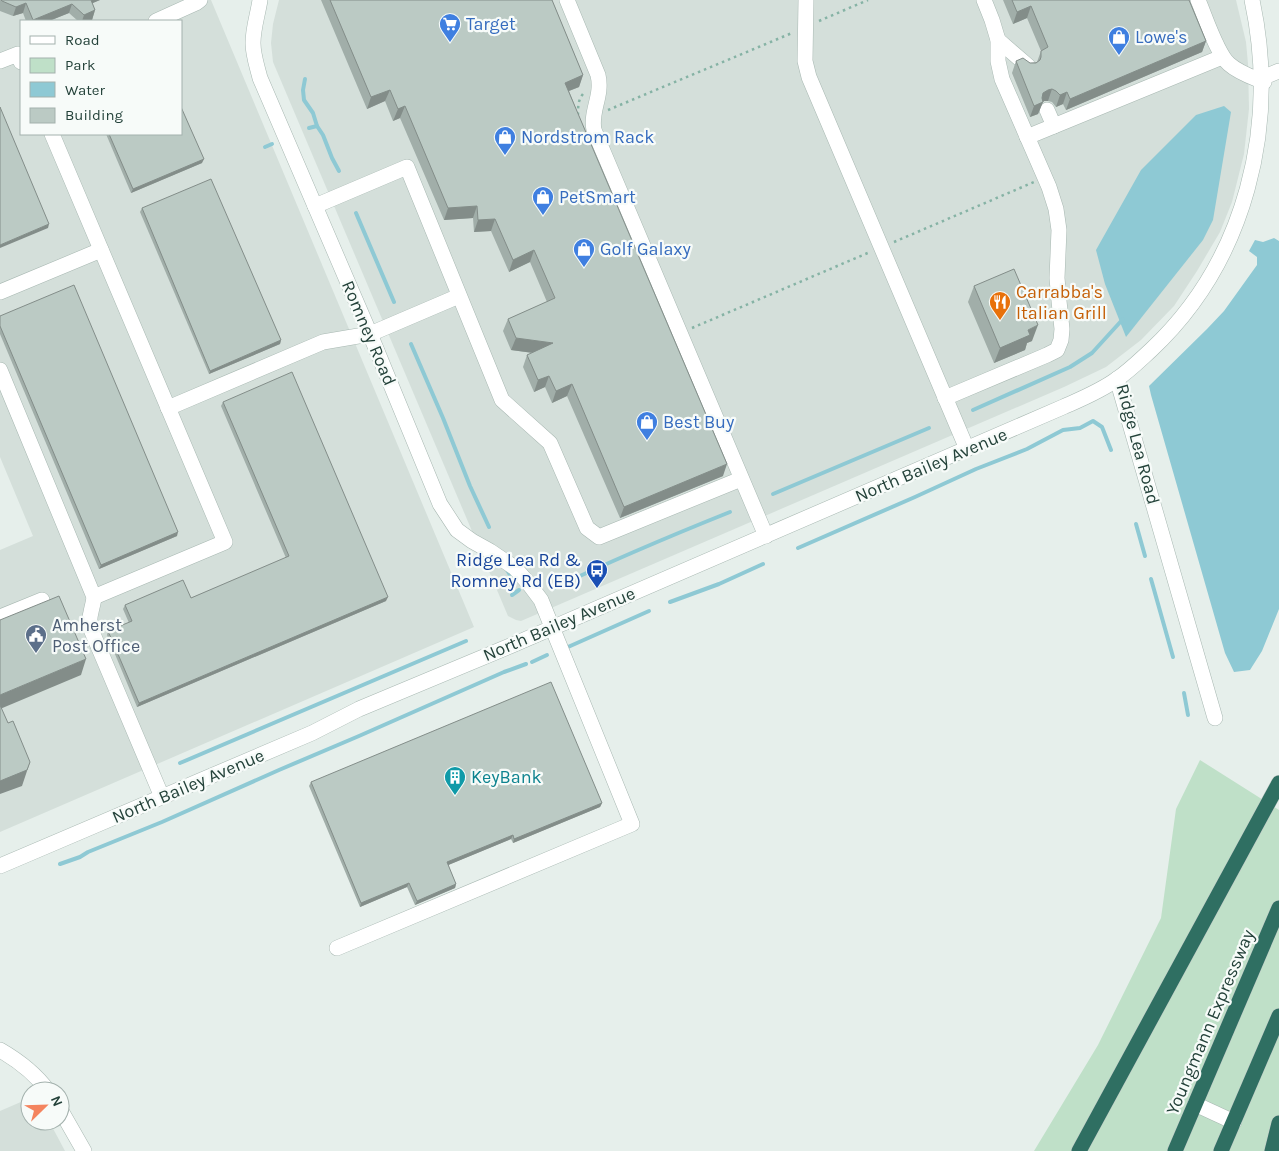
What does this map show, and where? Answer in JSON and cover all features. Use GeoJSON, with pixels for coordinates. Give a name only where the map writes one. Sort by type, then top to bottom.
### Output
{"type":"FeatureCollection","features":[{"type":"Feature","properties":{"kind":"highway"},"geometry":{"type":"LineString","coordinates":[[1079,1151],[1279,783]]}},
{"type":"Feature","properties":{"kind":"highway","name":"Youngmann Expressway"},"geometry":{"type":"LineString","coordinates":[[1175,1151],[1279,908]]}},
{"type":"Feature","properties":{"kind":"highway"},"geometry":{"type":"LineString","coordinates":[[1221,1151],[1279,1016]]}},
{"type":"Feature","properties":{"kind":"highway"},"geometry":{"type":"LineString","coordinates":[[1272,1151],[1279,1123]]}},
{"type":"Feature","properties":{"kind":"street"},"geometry":{"type":"LineString","coordinates":[[158,20],[200,0]]}},
{"type":"Feature","properties":{"kind":"street","name":"Romney Road"},"geometry":{"type":"LineString","coordinates":[[260,0],[253,43],[260,78],[370,334],[440,504],[457,530],[515,568],[541,600],[632,824],[337,948]]}},
{"type":"Feature","properties":{"kind":"street"},"geometry":{"type":"LineString","coordinates":[[567,0],[598,75],[600,85],[593,122],[594,130],[766,536]]}},
{"type":"Feature","properties":{"kind":"street"},"geometry":{"type":"LineString","coordinates":[[806,0],[805,61],[809,76],[967,449]]}},
{"type":"Feature","properties":{"kind":"street"},"geometry":{"type":"LineString","coordinates":[[945,398],[1047,355],[1056,350],[1061,340],[1062,328],[1058,301],[1059,230],[1056,209],[1049,187],[1002,79],[998,61],[998,40],[984,0]]}},
{"type":"Feature","properties":{"kind":"street"},"geometry":{"type":"LineString","coordinates":[[1198,0],[1222,57],[1229,65],[1239,71],[1264,80],[1279,71]]}},
{"type":"Feature","properties":{"kind":"street","name":"Ridge Lea Road"},"geometry":{"type":"LineString","coordinates":[[1215,718],[1117,379],[1170,332],[1188,312],[1214,274],[1245,208],[1255,172],[1264,117],[1262,50],[1252,0]]}},
{"type":"Feature","properties":{"kind":"street"},"geometry":{"type":"LineString","coordinates":[[998,40],[1028,66]]}},
{"type":"Feature","properties":{"kind":"street"},"geometry":{"type":"LineString","coordinates":[[0,61],[18,54],[20,59]]}},
{"type":"Feature","properties":{"kind":"street"},"geometry":{"type":"LineString","coordinates":[[1027,137],[1222,57]]}},
{"type":"Feature","properties":{"kind":"street"},"geometry":{"type":"LineString","coordinates":[[1047,110],[1054,126]]}},
{"type":"Feature","properties":{"kind":"street"},"geometry":{"type":"LineString","coordinates":[[52,135],[225,542],[94,597]]}},
{"type":"Feature","properties":{"kind":"street"},"geometry":{"type":"LineString","coordinates":[[315,206],[407,168],[502,400],[550,443],[587,528],[599,538],[741,478]]}},
{"type":"Feature","properties":{"kind":"street"},"geometry":{"type":"LineString","coordinates":[[0,292],[101,250]]}},
{"type":"Feature","properties":{"kind":"street"},"geometry":{"type":"LineString","coordinates":[[168,408],[323,342],[370,334],[459,296]]}},
{"type":"Feature","properties":{"kind":"street"},"geometry":{"type":"LineString","coordinates":[[0,370],[94,597],[90,612],[90,627],[162,797]]}},
{"type":"Feature","properties":{"kind":"street","name":"North Bailey Avenue"},"geometry":{"type":"LineString","coordinates":[[0,866],[312,732],[360,709],[1063,408],[1096,392],[1117,379]]}},
{"type":"Feature","properties":{"kind":"street"},"geometry":{"type":"LineString","coordinates":[[0,617],[42,600]]}},
{"type":"Feature","properties":{"kind":"street"},"geometry":{"type":"LineString","coordinates":[[0,1050],[34,1074],[40,1081]]}},
{"type":"Feature","properties":{"kind":"street"},"geometry":{"type":"LineString","coordinates":[[1195,1104],[1234,1122]]}},
{"type":"Feature","properties":{"kind":"street"},"geometry":{"type":"LineString","coordinates":[[70,1126],[84,1151]]}},
{"type":"Feature","properties":{"kind":"path"},"geometry":{"type":"LineString","coordinates":[[813,23],[868,0]]}},
{"type":"Feature","properties":{"kind":"path"},"geometry":{"type":"LineString","coordinates":[[606,111],[798,30]]}},
{"type":"Feature","properties":{"kind":"path"},"geometry":{"type":"LineString","coordinates":[[888,244],[1037,181]]}},
{"type":"Feature","properties":{"kind":"path"},"geometry":{"type":"LineString","coordinates":[[692,328],[873,251]]}},
{"type":"Feature","properties":{"kind":"shaded area"},"geometry":{"type":"Polygon","coordinates":[[[0,0],[211,0],[474,627],[0,832],[0,550],[33,536],[0,457],[0,0]]]}},
{"type":"Feature","properties":{"kind":"shaded area"},"geometry":{"type":"Polygon","coordinates":[[[279,0],[1236,0],[1246,42],[1248,64],[1249,109],[1244,154],[1232,202],[1220,232],[1197,271],[1174,306],[1141,340],[1106,367],[1064,387],[521,621],[508,616],[273,62],[271,43],[273,24],[279,0]]]}},
{"type":"Feature","properties":{"kind":"shaded area"},"geometry":{"type":"Polygon","coordinates":[[[20,1102],[20,1131],[54,1131],[65,1151],[0,1151],[0,1111],[20,1102]]]}},
{"type":"Feature","properties":{"kind":"green space"},"geometry":{"type":"Polygon","coordinates":[[[1200,760],[1279,810],[1279,1151],[1034,1151],[1098,1045],[1161,918],[1176,809],[1200,760]]]}},
{"type":"Feature","properties":{"kind":"water"},"geometry":{"type":"Polygon","coordinates":[[[1224,106],[1231,112],[1213,220],[1203,240],[1126,337],[1105,284],[1096,250],[1141,170],[1196,115],[1224,106]]]}},
{"type":"Feature","properties":{"kind":"water"},"geometry":{"type":"Polygon","coordinates":[[[1274,238],[1279,241],[1279,609],[1262,651],[1250,670],[1234,672],[1225,653],[1149,386],[1224,311],[1257,265],[1257,257],[1249,251],[1255,240],[1263,242],[1274,238]]]}},
{"type":"Feature","properties":{"kind":"building"},"geometry":{"type":"Polygon","coordinates":[[[1,0],[91,0],[95,10],[84,15],[72,4],[33,20],[26,3],[16,7],[1,0]]]}},
{"type":"Feature","properties":{"kind":"building"},"geometry":{"type":"Polygon","coordinates":[[[330,0],[552,0],[583,75],[565,83],[727,464],[624,507],[572,384],[556,391],[549,376],[538,380],[527,355],[553,343],[516,338],[508,319],[555,298],[534,250],[513,260],[495,219],[478,220],[477,206],[448,208],[405,106],[398,109],[390,90],[371,97],[330,0]]]}},
{"type":"Feature","properties":{"kind":"building","name":"Lowe's"},"geometry":{"type":"Polygon","coordinates":[[[1012,0],[1189,0],[1206,41],[1070,99],[1067,92],[1060,95],[1052,89],[1048,90],[1043,93],[1043,102],[1034,106],[1016,61],[1023,58],[1030,63],[1036,63],[1040,60],[1041,51],[1048,47],[1031,6],[1017,12],[1012,0]]]}},
{"type":"Feature","properties":{"kind":"building"},"geometry":{"type":"Polygon","coordinates":[[[0,107],[49,224],[0,245],[0,107]]]}},
{"type":"Feature","properties":{"kind":"building"},"geometry":{"type":"Polygon","coordinates":[[[182,109],[204,159],[133,189],[109,135],[182,135],[182,109]]]}},
{"type":"Feature","properties":{"kind":"building"},"geometry":{"type":"Polygon","coordinates":[[[211,179],[281,340],[210,371],[142,208],[211,179]]]}},
{"type":"Feature","properties":{"kind":"building","name":"Carrabba's Italian Grill"},"geometry":{"type":"Polygon","coordinates":[[[1014,269],[1038,325],[1028,330],[1030,335],[1000,348],[974,286],[1014,269]]]}},
{"type":"Feature","properties":{"kind":"building"},"geometry":{"type":"Polygon","coordinates":[[[74,285],[178,532],[101,565],[0,326],[0,316],[74,285]]]}},
{"type":"Feature","properties":{"kind":"building"},"geometry":{"type":"Polygon","coordinates":[[[292,372],[388,597],[139,703],[108,631],[132,621],[125,605],[183,580],[191,598],[289,556],[223,402],[292,372]]]}},
{"type":"Feature","properties":{"kind":"building","name":"Amherst Post Office"},"geometry":{"type":"Polygon","coordinates":[[[59,596],[86,659],[0,695],[0,620],[59,596]]]}},
{"type":"Feature","properties":{"kind":"building","name":"KeyBank"},"geometry":{"type":"Polygon","coordinates":[[[551,682],[602,803],[514,839],[513,835],[447,862],[456,884],[417,901],[409,883],[361,903],[311,782],[551,682]]]}},
{"type":"Feature","properties":{"kind":"building"},"geometry":{"type":"Polygon","coordinates":[[[0,705],[8,723],[13,721],[30,762],[27,770],[0,781],[0,705]]]}},
{"type":"Feature","properties":{"kind":"waterway"},"geometry":{"type":"LineString","coordinates":[[305,79],[304,100],[313,113],[317,126],[339,171]]}},
{"type":"Feature","properties":{"kind":"waterway"},"geometry":{"type":"LineString","coordinates":[[309,128],[317,126]]}},
{"type":"Feature","properties":{"kind":"waterway"},"geometry":{"type":"LineString","coordinates":[[265,147],[272,144]]}},
{"type":"Feature","properties":{"kind":"waterway"},"geometry":{"type":"LineString","coordinates":[[356,213],[394,302]]}},
{"type":"Feature","properties":{"kind":"waterway"},"geometry":{"type":"LineString","coordinates":[[973,410],[1070,367],[1092,353],[1123,319]]}},
{"type":"Feature","properties":{"kind":"waterway"},"geometry":{"type":"LineString","coordinates":[[411,344],[489,527]]}},
{"type":"Feature","properties":{"kind":"waterway"},"geometry":{"type":"LineString","coordinates":[[798,548],[976,469],[1027,449],[1063,430],[1080,428],[1093,421],[1102,427],[1111,450]]}},
{"type":"Feature","properties":{"kind":"waterway"},"geometry":{"type":"LineString","coordinates":[[773,494],[929,428]]}},
{"type":"Feature","properties":{"kind":"waterway"},"geometry":{"type":"LineString","coordinates":[[552,589],[730,512]]}},
{"type":"Feature","properties":{"kind":"waterway"},"geometry":{"type":"LineString","coordinates":[[1136,524],[1145,556]]}},
{"type":"Feature","properties":{"kind":"waterway"},"geometry":{"type":"LineString","coordinates":[[670,602],[719,584],[763,564]]}},
{"type":"Feature","properties":{"kind":"waterway"},"geometry":{"type":"LineString","coordinates":[[507,570],[515,583]]}},
{"type":"Feature","properties":{"kind":"waterway"},"geometry":{"type":"LineString","coordinates":[[1151,579],[1173,657]]}},
{"type":"Feature","properties":{"kind":"waterway"},"geometry":{"type":"LineString","coordinates":[[512,595],[519,590]]}},
{"type":"Feature","properties":{"kind":"waterway"},"geometry":{"type":"LineString","coordinates":[[568,647],[649,611]]}},
{"type":"Feature","properties":{"kind":"waterway"},"geometry":{"type":"LineString","coordinates":[[180,763],[466,641]]}},
{"type":"Feature","properties":{"kind":"waterway"},"geometry":{"type":"LineString","coordinates":[[532,662],[547,655]]}},
{"type":"Feature","properties":{"kind":"waterway"},"geometry":{"type":"LineString","coordinates":[[60,864],[162,822],[526,664]]}},
{"type":"Feature","properties":{"kind":"waterway"},"geometry":{"type":"LineString","coordinates":[[1184,693],[1188,715]]}},
{"type":"Feature","properties":{"kind":"place","name":"Target"},"geometry":{"type":"Point","coordinates":[450,43]}},
{"type":"Feature","properties":{"kind":"place","name":"Lowe's"},"geometry":{"type":"Point","coordinates":[1119,56]}},
{"type":"Feature","properties":{"kind":"place","name":"Nordstrom Rack"},"geometry":{"type":"Point","coordinates":[505,156]}},
{"type":"Feature","properties":{"kind":"place","name":"PetSmart"},"geometry":{"type":"Point","coordinates":[543,216]}},
{"type":"Feature","properties":{"kind":"place","name":"Golf Galaxy"},"geometry":{"type":"Point","coordinates":[584,268]}},
{"type":"Feature","properties":{"kind":"place","name":"Carrabba's Italian Grill"},"geometry":{"type":"Point","coordinates":[1000,321]}},
{"type":"Feature","properties":{"kind":"place","name":"Best Buy"},"geometry":{"type":"Point","coordinates":[647,441]}},
{"type":"Feature","properties":{"kind":"place","name":"Ridge Lea Rd & Romney Rd (EB)"},"geometry":{"type":"Point","coordinates":[597,589]}},
{"type":"Feature","properties":{"kind":"place","name":"Amherst Post Office"},"geometry":{"type":"Point","coordinates":[36,654]}},
{"type":"Feature","properties":{"kind":"place","name":"KeyBank"},"geometry":{"type":"Point","coordinates":[455,796]}}]}
